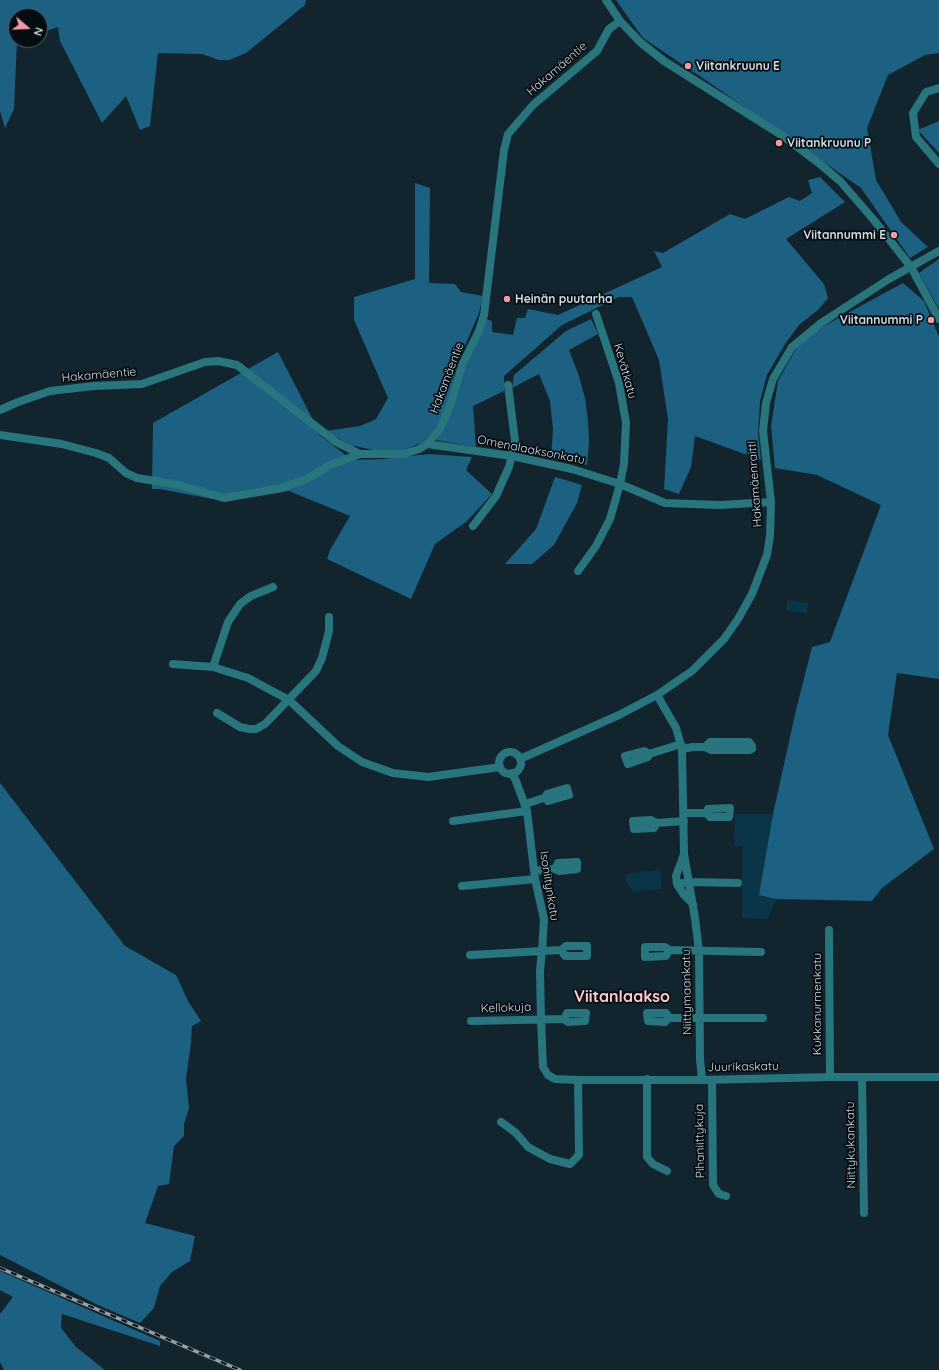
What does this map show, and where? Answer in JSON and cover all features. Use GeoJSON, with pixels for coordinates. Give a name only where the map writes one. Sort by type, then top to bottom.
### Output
{"type":"FeatureCollection","features":[{"type":"Feature","properties":{"kind":"street"},"geometry":{"type":"LineString","coordinates":[[606,0],[620,21],[640,42],[664,61],[783,136],[820,164],[845,187],[873,219],[911,267],[939,319]]}},
{"type":"Feature","properties":{"kind":"street","name":"Hakamäentie"},"geometry":{"type":"LineString","coordinates":[[0,410],[50,391],[94,386],[142,384],[205,362],[218,361],[237,365],[336,442],[360,454],[404,454],[419,449],[426,444],[440,429],[451,403],[462,365],[479,330],[484,315],[503,158],[508,134],[533,105],[596,51],[609,29],[620,21]]}},
{"type":"Feature","properties":{"kind":"street"},"geometry":{"type":"LineString","coordinates":[[939,88],[926,92],[912,113],[916,137],[939,164]]}},
{"type":"Feature","properties":{"kind":"street","name":"Hakamäenraitti"},"geometry":{"type":"LineString","coordinates":[[520,759],[619,715],[657,696],[692,671],[709,656],[724,639],[738,619],[752,594],[767,555],[770,536],[770,502],[763,431],[766,403],[773,379],[792,347],[820,323],[889,279],[939,251]]}},
{"type":"Feature","properties":{"kind":"street","name":"Kevätkatu"},"geometry":{"type":"LineString","coordinates":[[578,571],[596,546],[610,518],[624,464],[626,423],[619,383],[596,314]]}},
{"type":"Feature","properties":{"kind":"street"},"geometry":{"type":"LineString","coordinates":[[474,526],[496,496],[509,467],[512,456],[515,441],[508,385]]}},
{"type":"Feature","properties":{"kind":"street"},"geometry":{"type":"LineString","coordinates":[[0,435],[62,444],[96,453],[109,458],[126,473],[137,478],[179,485],[224,498],[281,488],[311,476],[330,465],[360,454]]}},
{"type":"Feature","properties":{"kind":"street","name":"Omenalaaksonkatu"},"geometry":{"type":"LineString","coordinates":[[426,444],[512,456],[572,469],[620,484],[665,503],[720,505],[770,502]]}},
{"type":"Feature","properties":{"kind":"street"},"geometry":{"type":"LineString","coordinates":[[213,667],[228,622],[240,604],[251,596],[274,587]]}},
{"type":"Feature","properties":{"kind":"street"},"geometry":{"type":"LineString","coordinates":[[217,713],[240,727],[256,729],[265,724],[316,671],[322,658],[329,631],[329,617]]}},
{"type":"Feature","properties":{"kind":"street"},"geometry":{"type":"LineString","coordinates":[[173,664],[213,667],[248,678],[289,700],[338,746],[362,762],[393,773],[428,777],[500,767]]}},
{"type":"Feature","properties":{"kind":"street","name":"Niittymaankatu"},"geometry":{"type":"LineString","coordinates":[[657,696],[676,728],[682,747],[684,854],[699,952],[699,1017],[702,1080]]}},
{"type":"Feature","properties":{"kind":"street"},"geometry":{"type":"LineString","coordinates":[[649,754],[682,747],[705,747],[711,750],[730,746]]}},
{"type":"Feature","properties":{"kind":"street"},"geometry":{"type":"LineString","coordinates":[[506,752],[516,754],[520,759],[518,769],[512,773],[504,772],[500,767],[500,757],[506,752]]}},
{"type":"Feature","properties":{"kind":"street","name":"Isoniitynkatu"},"geometry":{"type":"LineString","coordinates":[[512,773],[526,807],[535,875],[544,919],[540,971],[542,1067],[548,1075]]}},
{"type":"Feature","properties":{"kind":"street"},"geometry":{"type":"LineString","coordinates":[[453,821],[526,807],[547,797]]}},
{"type":"Feature","properties":{"kind":"street"},"geometry":{"type":"LineString","coordinates":[[656,823],[707,813]]}},
{"type":"Feature","properties":{"kind":"street","name":"Niittymaankatu"},"geometry":{"type":"LineString","coordinates":[[684,854],[676,876],[677,884],[692,904]]}},
{"type":"Feature","properties":{"kind":"street"},"geometry":{"type":"LineString","coordinates":[[462,886],[535,875],[554,869]]}},
{"type":"Feature","properties":{"kind":"street"},"geometry":{"type":"LineString","coordinates":[[677,884],[689,882],[738,883]]}},
{"type":"Feature","properties":{"kind":"street","name":"Kukkanurmenkatu"},"geometry":{"type":"LineString","coordinates":[[829,930],[830,1077]]}},
{"type":"Feature","properties":{"kind":"street"},"geometry":{"type":"LineString","coordinates":[[470,955],[561,950]]}},
{"type":"Feature","properties":{"kind":"street"},"geometry":{"type":"LineString","coordinates":[[669,950],[699,952],[760,952]]}},
{"type":"Feature","properties":{"kind":"street","name":"Kellokuja"},"geometry":{"type":"LineString","coordinates":[[471,1021],[564,1018]]}},
{"type":"Feature","properties":{"kind":"street"},"geometry":{"type":"LineString","coordinates":[[669,1018],[762,1018]]}},
{"type":"Feature","properties":{"kind":"street","name":"Juurikaskatu"},"geometry":{"type":"LineString","coordinates":[[548,1075],[555,1079],[578,1080],[939,1077]]}},
{"type":"Feature","properties":{"kind":"street","name":"Niittykukankatu"},"geometry":{"type":"LineString","coordinates":[[862,1077],[864,1213]]}},
{"type":"Feature","properties":{"kind":"street"},"geometry":{"type":"LineString","coordinates":[[647,1079],[648,1157],[653,1164],[667,1171]]}},
{"type":"Feature","properties":{"kind":"street"},"geometry":{"type":"LineString","coordinates":[[501,1122],[516,1133],[528,1147],[550,1159],[570,1164],[579,1155],[578,1080]]}},
{"type":"Feature","properties":{"kind":"street","name":"Pihaniittykuja"},"geometry":{"type":"LineString","coordinates":[[712,1080],[713,1185],[719,1194],[726,1196]]}},
{"type":"Feature","properties":{"kind":"shaded area"},"geometry":{"type":"Polygon","coordinates":[[[0,0],[306,0],[305,5],[246,53],[229,60],[219,60],[202,54],[158,53],[150,126],[140,130],[126,96],[102,123],[60,41],[58,27],[48,30],[48,8],[8,8],[8,48],[17,48],[14,109],[5,128],[0,111],[0,0]]]}},
{"type":"Feature","properties":{"kind":"shaded area"},"geometry":{"type":"Polygon","coordinates":[[[616,0],[939,0],[939,53],[925,55],[888,75],[867,128],[876,180],[901,222],[928,247],[910,258],[861,188],[643,38],[616,0]]]}},
{"type":"Feature","properties":{"kind":"shaded area"},"geometry":{"type":"Polygon","coordinates":[[[939,121],[939,153],[918,130],[939,121]]]}},
{"type":"Feature","properties":{"kind":"shaded area"},"geometry":{"type":"Polygon","coordinates":[[[820,177],[845,202],[786,239],[824,284],[828,298],[819,309],[799,325],[785,344],[767,375],[760,401],[758,433],[761,460],[695,436],[691,467],[679,494],[664,489],[668,419],[659,360],[632,297],[619,297],[562,325],[504,376],[504,391],[473,406],[476,447],[436,440],[465,365],[486,319],[492,321],[492,332],[513,335],[517,318],[525,318],[528,309],[558,315],[662,267],[654,251],[663,253],[730,214],[745,219],[789,197],[800,201],[812,193],[808,180],[820,177]]]}},
{"type":"Feature","properties":{"kind":"shaded area"},"geometry":{"type":"Polygon","coordinates":[[[415,183],[430,188],[429,283],[455,284],[461,292],[483,296],[479,313],[457,364],[448,403],[436,429],[423,442],[404,450],[378,451],[350,445],[326,431],[360,426],[376,419],[388,398],[354,320],[354,297],[415,279],[415,183]]]}},
{"type":"Feature","properties":{"kind":"shaded area"},"geometry":{"type":"Polygon","coordinates":[[[939,259],[939,309],[919,273],[939,259]]]}},
{"type":"Feature","properties":{"kind":"shaded area"},"geometry":{"type":"Polygon","coordinates":[[[903,283],[924,301],[939,337],[939,679],[897,673],[888,735],[934,849],[882,888],[872,901],[776,899],[759,895],[773,814],[796,710],[812,647],[830,642],[881,505],[817,475],[775,468],[771,426],[778,381],[802,338],[903,283]]]}},
{"type":"Feature","properties":{"kind":"shaded area"},"geometry":{"type":"Polygon","coordinates":[[[591,319],[598,334],[569,350],[579,376],[585,398],[589,442],[587,465],[551,459],[553,429],[550,401],[539,374],[512,388],[514,375],[566,331],[591,319]]]}},
{"type":"Feature","properties":{"kind":"shaded area"},"geometry":{"type":"Polygon","coordinates":[[[278,352],[311,416],[318,434],[352,460],[383,459],[429,454],[472,457],[466,470],[492,494],[466,522],[435,544],[411,599],[327,559],[330,550],[350,516],[289,491],[246,498],[218,500],[160,489],[152,489],[153,423],[278,352]]]}},
{"type":"Feature","properties":{"kind":"shaded area"},"geometry":{"type":"Polygon","coordinates":[[[555,477],[582,485],[577,503],[554,545],[532,564],[505,564],[536,529],[555,477]]]}},
{"type":"Feature","properties":{"kind":"shaded area"},"geometry":{"type":"Polygon","coordinates":[[[787,600],[808,603],[807,613],[786,610],[787,600]]]}},
{"type":"Feature","properties":{"kind":"shaded area"},"geometry":{"type":"Polygon","coordinates":[[[0,783],[125,946],[176,975],[188,1001],[201,1021],[192,1026],[186,1078],[189,1108],[184,1124],[184,1136],[174,1146],[169,1184],[158,1186],[145,1223],[195,1236],[190,1261],[172,1272],[160,1286],[154,1308],[140,1323],[98,1305],[0,1255],[0,783]]]}},
{"type":"Feature","properties":{"kind":"shaded area"},"geometry":{"type":"Polygon","coordinates":[[[735,814],[773,814],[760,895],[776,899],[768,919],[742,918],[742,846],[734,846],[735,814]]]}},
{"type":"Feature","properties":{"kind":"shaded area"},"geometry":{"type":"Polygon","coordinates":[[[660,870],[662,889],[633,892],[625,879],[629,873],[660,870]]]}},
{"type":"Feature","properties":{"kind":"shaded area"},"geometry":{"type":"Polygon","coordinates":[[[0,1271],[160,1341],[160,1346],[62,1314],[61,1328],[76,1347],[105,1370],[4,1370],[0,1362],[0,1314],[13,1297],[0,1290],[0,1271]]]}},
{"type":"Feature","properties":{"kind":"railway"},"geometry":{"type":"LineString","coordinates":[[0,1268],[240,1370]]}},
{"type":"Feature","properties":{"kind":"place","name":"Viitankruunu E"},"geometry":{"type":"Point","coordinates":[688,66]}},
{"type":"Feature","properties":{"kind":"place","name":"Viitankruunu P"},"geometry":{"type":"Point","coordinates":[779,143]}},
{"type":"Feature","properties":{"kind":"place","name":"Viitannummi E"},"geometry":{"type":"Point","coordinates":[894,235]}},
{"type":"Feature","properties":{"kind":"place","name":"Heinän puutarha"},"geometry":{"type":"Point","coordinates":[507,299]}},
{"type":"Feature","properties":{"kind":"place","name":"Viitannummi P"},"geometry":{"type":"Point","coordinates":[931,320]}},
{"type":"Feature","properties":{"kind":"district","name":"Viitanlaakso"},"geometry":{"type":"Point","coordinates":[622,997]}}]}
